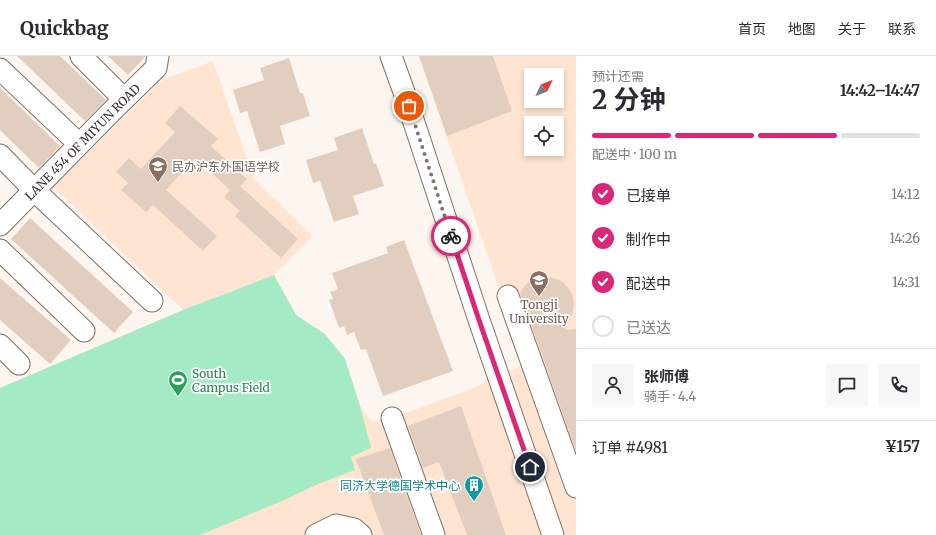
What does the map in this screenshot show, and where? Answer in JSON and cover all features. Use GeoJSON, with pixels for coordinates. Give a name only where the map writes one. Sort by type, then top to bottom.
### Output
{"type":"FeatureCollection","features":[{"type":"Feature","properties":{"kind":"street"},"geometry":{"type":"LineString","coordinates":[[81,56],[124,99]]}},
{"type":"Feature","properties":{"kind":"street","name":"LANE 454 OF MIYUN ROAD"},"geometry":{"type":"LineString","coordinates":[[0,225],[156,68],[158,56]]}},
{"type":"Feature","properties":{"kind":"street"},"geometry":{"type":"LineString","coordinates":[[391,56],[479,320],[553,535]]}},
{"type":"Feature","properties":{"kind":"street"},"geometry":{"type":"LineString","coordinates":[[0,69],[79,144]]}},
{"type":"Feature","properties":{"kind":"street"},"geometry":{"type":"LineString","coordinates":[[0,155],[34,190],[152,301]]}},
{"type":"Feature","properties":{"kind":"street"},"geometry":{"type":"LineString","coordinates":[[0,250],[84,331]]}},
{"type":"Feature","properties":{"kind":"street"},"geometry":{"type":"LineString","coordinates":[[508,296],[576,487]]}},
{"type":"Feature","properties":{"kind":"street"},"geometry":{"type":"LineString","coordinates":[[0,345],[19,364]]}},
{"type":"Feature","properties":{"kind":"street"},"geometry":{"type":"LineString","coordinates":[[392,418],[434,535]]}},
{"type":"Feature","properties":{"kind":"street"},"geometry":{"type":"LineString","coordinates":[[316,535],[336,525],[354,529],[361,535]]}},
{"type":"Feature","properties":{"kind":"shaded area","name":"Tongji University"},"geometry":{"type":"Polygon","coordinates":[[[419,56],[576,56],[576,535],[0,535],[0,388],[183,310],[53,187],[162,80],[213,61],[254,179],[313,236],[274,275],[296,315],[325,334],[345,359],[360,406],[372,422],[393,418],[480,385],[522,365],[497,283],[419,56]]]}},
{"type":"Feature","properties":{"kind":"green space","name":"South Campus Field"},"geometry":{"type":"Polygon","coordinates":[[[274,275],[296,315],[325,334],[345,359],[360,406],[371,448],[351,457],[355,470],[318,484],[282,501],[200,535],[0,535],[0,388],[183,310],[274,275]]]}},
{"type":"Feature","properties":{"kind":"building"},"geometry":{"type":"Polygon","coordinates":[[[17,56],[60,56],[106,100],[85,121],[17,56]]]}},
{"type":"Feature","properties":{"kind":"building"},"geometry":{"type":"Polygon","coordinates":[[[108,56],[146,56],[128,75],[108,56]]]}},
{"type":"Feature","properties":{"kind":"building"},"geometry":{"type":"Polygon","coordinates":[[[419,56],[493,56],[512,111],[447,136],[419,56]]]}},
{"type":"Feature","properties":{"kind":"building"},"geometry":{"type":"Polygon","coordinates":[[[289,58],[300,93],[303,93],[310,116],[280,126],[285,144],[260,152],[247,111],[240,113],[233,90],[264,80],[260,68],[289,58]]]}},
{"type":"Feature","properties":{"kind":"building"},"geometry":{"type":"Polygon","coordinates":[[[0,88],[60,146],[39,168],[0,130],[0,88]]]}},
{"type":"Feature","properties":{"kind":"building"},"geometry":{"type":"Polygon","coordinates":[[[180,106],[218,139],[211,146],[247,179],[240,186],[298,239],[281,258],[235,216],[240,211],[224,197],[230,190],[195,158],[166,190],[217,236],[203,251],[153,205],[146,212],[121,190],[128,183],[116,172],[129,158],[141,169],[175,132],[165,123],[180,106]]]}},
{"type":"Feature","properties":{"kind":"building"},"geometry":{"type":"Polygon","coordinates":[[[362,128],[374,164],[376,163],[384,186],[353,196],[359,214],[334,222],[320,181],[313,183],[306,160],[338,150],[334,138],[362,128]]]}},
{"type":"Feature","properties":{"kind":"building"},"geometry":{"type":"Polygon","coordinates":[[[30,218],[133,312],[114,333],[11,239],[30,218]]]}},
{"type":"Feature","properties":{"kind":"building"},"geometry":{"type":"Polygon","coordinates":[[[404,240],[453,371],[383,396],[366,349],[361,350],[354,332],[347,335],[344,326],[339,328],[329,300],[333,299],[330,292],[338,289],[332,273],[388,253],[386,247],[404,240]]]}},
{"type":"Feature","properties":{"kind":"building"},"geometry":{"type":"Polygon","coordinates":[[[541,277],[557,279],[564,283],[573,296],[573,312],[565,330],[576,329],[576,451],[520,293],[526,284],[533,279],[541,277]]]}},
{"type":"Feature","properties":{"kind":"building"},"geometry":{"type":"Polygon","coordinates":[[[0,278],[71,340],[50,364],[0,320],[0,278]]]}},
{"type":"Feature","properties":{"kind":"building","name":"同济大学德国学术中心"},"geometry":{"type":"Polygon","coordinates":[[[461,406],[506,535],[467,535],[439,462],[423,468],[408,426],[461,406]]]}},
{"type":"Feature","properties":{"kind":"building"},"geometry":{"type":"Polygon","coordinates":[[[390,448],[421,535],[384,535],[356,459],[390,448]]]}},
{"type":"Feature","properties":{"kind":"way so far"},"geometry":{"type":"LineString","coordinates":[[409,106],[451,236]]}},
{"type":"Feature","properties":{"kind":"place","name":"民办沪东外国语学校"},"geometry":{"type":"Point","coordinates":[158,183]}},
{"type":"Feature","properties":{"kind":"place","name":"Tongji University"},"geometry":{"type":"Point","coordinates":[539,297]}},
{"type":"Feature","properties":{"kind":"place","name":"South Campus Field"},"geometry":{"type":"Point","coordinates":[178,397]}},
{"type":"Feature","properties":{"kind":"place","name":"同济大学德国学术中心"},"geometry":{"type":"Point","coordinates":[474,502]}},
{"type":"Feature","properties":{"kind":"route"},"geometry":{"type":"LineString","coordinates":[[451,236],[530,467]]}}]}
